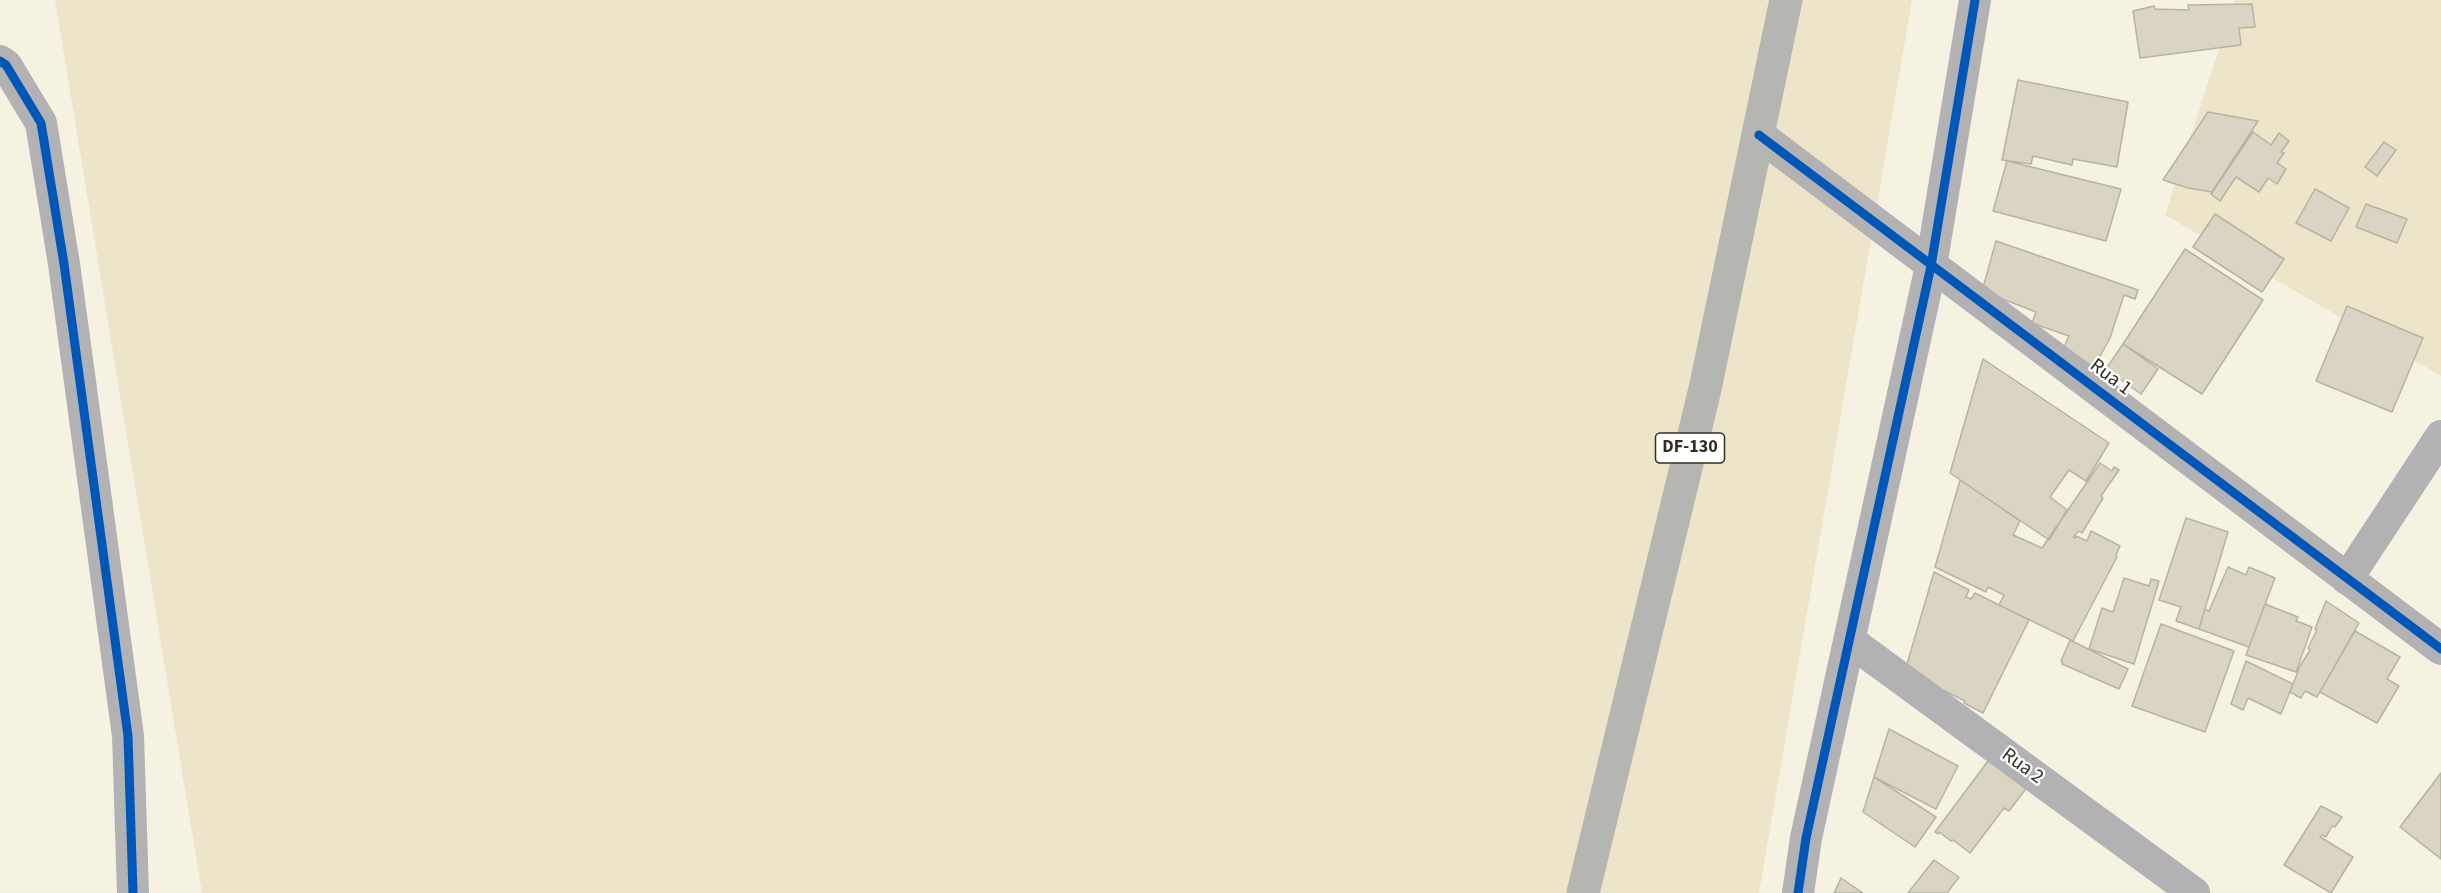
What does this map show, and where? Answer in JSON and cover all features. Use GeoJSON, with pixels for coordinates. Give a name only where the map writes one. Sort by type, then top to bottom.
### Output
{"type":"FeatureCollection","features":[{"type":"Feature","properties":{"kind":"main road","name":"DF-130"},"geometry":{"type":"LineString","coordinates":[[1583,893],[1705,389],[1786,0]]}},
{"type":"Feature","properties":{"kind":"street"},"geometry":{"type":"LineString","coordinates":[[1798,893],[1806,838],[1931,266],[1975,0]]}},
{"type":"Feature","properties":{"kind":"street"},"geometry":{"type":"LineString","coordinates":[[0,61],[6,65],[41,123],[62,252],[128,736],[133,893]]}},
{"type":"Feature","properties":{"kind":"street","name":"Rua 1"},"geometry":{"type":"LineString","coordinates":[[1759,135],[2441,649]]}},
{"type":"Feature","properties":{"kind":"street"},"geometry":{"type":"LineString","coordinates":[[2348,579],[2441,436]]}},
{"type":"Feature","properties":{"kind":"street","name":"Rua 2"},"geometry":{"type":"LineString","coordinates":[[1850,641],[2194,893]]}},
{"type":"Feature","properties":{"kind":"shaded area"},"geometry":{"type":"Polygon","coordinates":[[[55,0],[1912,0],[1759,893],[202,893],[55,0]]]}},
{"type":"Feature","properties":{"kind":"shaded area"},"geometry":{"type":"Polygon","coordinates":[[[2235,0],[2441,0],[2441,376],[2165,215],[2235,0]]]}},
{"type":"Feature","properties":{"kind":"building"},"geometry":{"type":"Polygon","coordinates":[[[2252,4],[2255,27],[2239,28],[2241,45],[2140,58],[2133,11],[2154,6],[2155,9],[2189,10],[2188,5],[2252,4]]]}},
{"type":"Feature","properties":{"kind":"building"},"geometry":{"type":"Polygon","coordinates":[[[2018,80],[2128,102],[2117,167],[2073,159],[2072,165],[2033,156],[2031,164],[2002,160],[2018,80]]]}},
{"type":"Feature","properties":{"kind":"building"},"geometry":{"type":"Polygon","coordinates":[[[2208,112],[2258,121],[2212,192],[2188,188],[2163,180],[2208,112]]]}},
{"type":"Feature","properties":{"kind":"building"},"geometry":{"type":"Polygon","coordinates":[[[2253,132],[2271,145],[2279,133],[2289,141],[2277,163],[2286,169],[2277,184],[2268,178],[2259,192],[2236,177],[2220,201],[2211,194],[2253,132]]]}},
{"type":"Feature","properties":{"kind":"building"},"geometry":{"type":"Polygon","coordinates":[[[2384,142],[2396,150],[2377,176],[2365,167],[2384,142]]]}},
{"type":"Feature","properties":{"kind":"building"},"geometry":{"type":"Polygon","coordinates":[[[2007,161],[2121,189],[2106,241],[1993,211],[2007,161]]]}},
{"type":"Feature","properties":{"kind":"building"},"geometry":{"type":"Polygon","coordinates":[[[2315,189],[2349,208],[2331,241],[2296,223],[2315,189]]]}},
{"type":"Feature","properties":{"kind":"building"},"geometry":{"type":"Polygon","coordinates":[[[2366,204],[2407,219],[2397,243],[2356,227],[2366,204]]]}},
{"type":"Feature","properties":{"kind":"building"},"geometry":{"type":"Polygon","coordinates":[[[2215,214],[2284,259],[2262,292],[2193,247],[2215,214]]]}},
{"type":"Feature","properties":{"kind":"building"},"geometry":{"type":"Polygon","coordinates":[[[1996,241],[2138,290],[2135,299],[2124,295],[2110,338],[2094,367],[2064,347],[2069,336],[2032,323],[2036,312],[1982,291],[1996,241]]]}},
{"type":"Feature","properties":{"kind":"building"},"geometry":{"type":"Polygon","coordinates":[[[2185,249],[2263,300],[2202,394],[2123,344],[2185,249]]]}},
{"type":"Feature","properties":{"kind":"building"},"geometry":{"type":"Polygon","coordinates":[[[2347,306],[2423,338],[2392,412],[2316,381],[2347,306]]]}},
{"type":"Feature","properties":{"kind":"building"},"geometry":{"type":"Polygon","coordinates":[[[2123,344],[2158,369],[2141,394],[2106,369],[2123,344]]]}},
{"type":"Feature","properties":{"kind":"building"},"geometry":{"type":"Polygon","coordinates":[[[1983,359],[2109,443],[2086,481],[2069,470],[2050,497],[2067,510],[2049,540],[1950,473],[1983,359]]]}},
{"type":"Feature","properties":{"kind":"building"},"geometry":{"type":"Polygon","coordinates":[[[2100,463],[2112,471],[2114,467],[2119,470],[2101,496],[2103,498],[2082,533],[2079,531],[2073,537],[2087,541],[2091,531],[2120,546],[2117,557],[2073,641],[1999,605],[2004,595],[1988,587],[1986,592],[1935,567],[1960,480],[2020,521],[2013,535],[2042,548],[2100,463]]]}},
{"type":"Feature","properties":{"kind":"building"},"geometry":{"type":"Polygon","coordinates":[[[2186,518],[2228,532],[2199,629],[2176,621],[2181,607],[2159,600],[2186,518]]]}},
{"type":"Feature","properties":{"kind":"building"},"geometry":{"type":"Polygon","coordinates":[[[2228,567],[2246,575],[2249,567],[2275,578],[2249,647],[2199,629],[2205,609],[2209,611],[2228,567]]]}},
{"type":"Feature","properties":{"kind":"building"},"geometry":{"type":"Polygon","coordinates":[[[1934,572],[1969,590],[1966,597],[1971,599],[1975,593],[2029,620],[1983,713],[1964,703],[1965,701],[1905,671],[1934,572]]]}},
{"type":"Feature","properties":{"kind":"building"},"geometry":{"type":"Polygon","coordinates":[[[2124,578],[2149,586],[2151,579],[2159,581],[2134,664],[2089,649],[2102,608],[2113,612],[2124,578]]]}},
{"type":"Feature","properties":{"kind":"building"},"geometry":{"type":"Polygon","coordinates":[[[2326,601],[2359,623],[2317,697],[2305,691],[2301,698],[2290,692],[2300,666],[2310,650],[2308,648],[2317,630],[2315,629],[2326,601]]]}},
{"type":"Feature","properties":{"kind":"building"},"geometry":{"type":"Polygon","coordinates":[[[2265,604],[2298,617],[2296,621],[2312,627],[2296,672],[2246,655],[2265,604]]]}},
{"type":"Feature","properties":{"kind":"building"},"geometry":{"type":"Polygon","coordinates":[[[2161,624],[2234,651],[2205,732],[2132,706],[2161,624]]]}},
{"type":"Feature","properties":{"kind":"building"},"geometry":{"type":"Polygon","coordinates":[[[2355,631],[2400,657],[2387,679],[2399,686],[2377,723],[2320,692],[2355,631]]]}},
{"type":"Feature","properties":{"kind":"building"},"geometry":{"type":"Polygon","coordinates":[[[2070,640],[2128,669],[2119,689],[2062,664],[2061,661],[2070,640]]]}},
{"type":"Feature","properties":{"kind":"building"},"geometry":{"type":"Polygon","coordinates":[[[2246,661],[2293,684],[2281,714],[2248,698],[2243,710],[2231,704],[2246,661]]]}},
{"type":"Feature","properties":{"kind":"building"},"geometry":{"type":"Polygon","coordinates":[[[1889,729],[1958,766],[1936,809],[1874,777],[1889,729]]]}},
{"type":"Feature","properties":{"kind":"building"},"geometry":{"type":"Polygon","coordinates":[[[1988,761],[2028,786],[2009,811],[2004,808],[1970,853],[1953,840],[1935,832],[1988,761]]]}},
{"type":"Feature","properties":{"kind":"building"},"geometry":{"type":"Polygon","coordinates":[[[2441,773],[2441,859],[2400,827],[2441,773]]]}},
{"type":"Feature","properties":{"kind":"building"},"geometry":{"type":"Polygon","coordinates":[[[1874,777],[1936,817],[1915,847],[1863,812],[1874,777]]]}},
{"type":"Feature","properties":{"kind":"building"},"geometry":{"type":"Polygon","coordinates":[[[2321,806],[2342,817],[2335,827],[2332,826],[2326,837],[2322,835],[2320,837],[2353,857],[2331,893],[2284,865],[2321,806]]]}},
{"type":"Feature","properties":{"kind":"building"},"geometry":{"type":"Polygon","coordinates":[[[1934,860],[1959,877],[1947,893],[1908,893],[1934,860]]]}},
{"type":"Feature","properties":{"kind":"building"},"geometry":{"type":"Polygon","coordinates":[[[1841,878],[1863,893],[1834,893],[1841,878]]]}},
{"type":"Feature","properties":{"kind":"cycle path"},"geometry":{"type":"LineString","coordinates":[[1798,893],[1806,838],[1931,266],[1975,0]]}},
{"type":"Feature","properties":{"kind":"cycle path"},"geometry":{"type":"LineString","coordinates":[[0,61],[6,65],[41,123],[64,264],[128,736],[133,893]]}},
{"type":"Feature","properties":{"kind":"cycle path"},"geometry":{"type":"LineString","coordinates":[[1759,135],[2441,649]]}}]}
